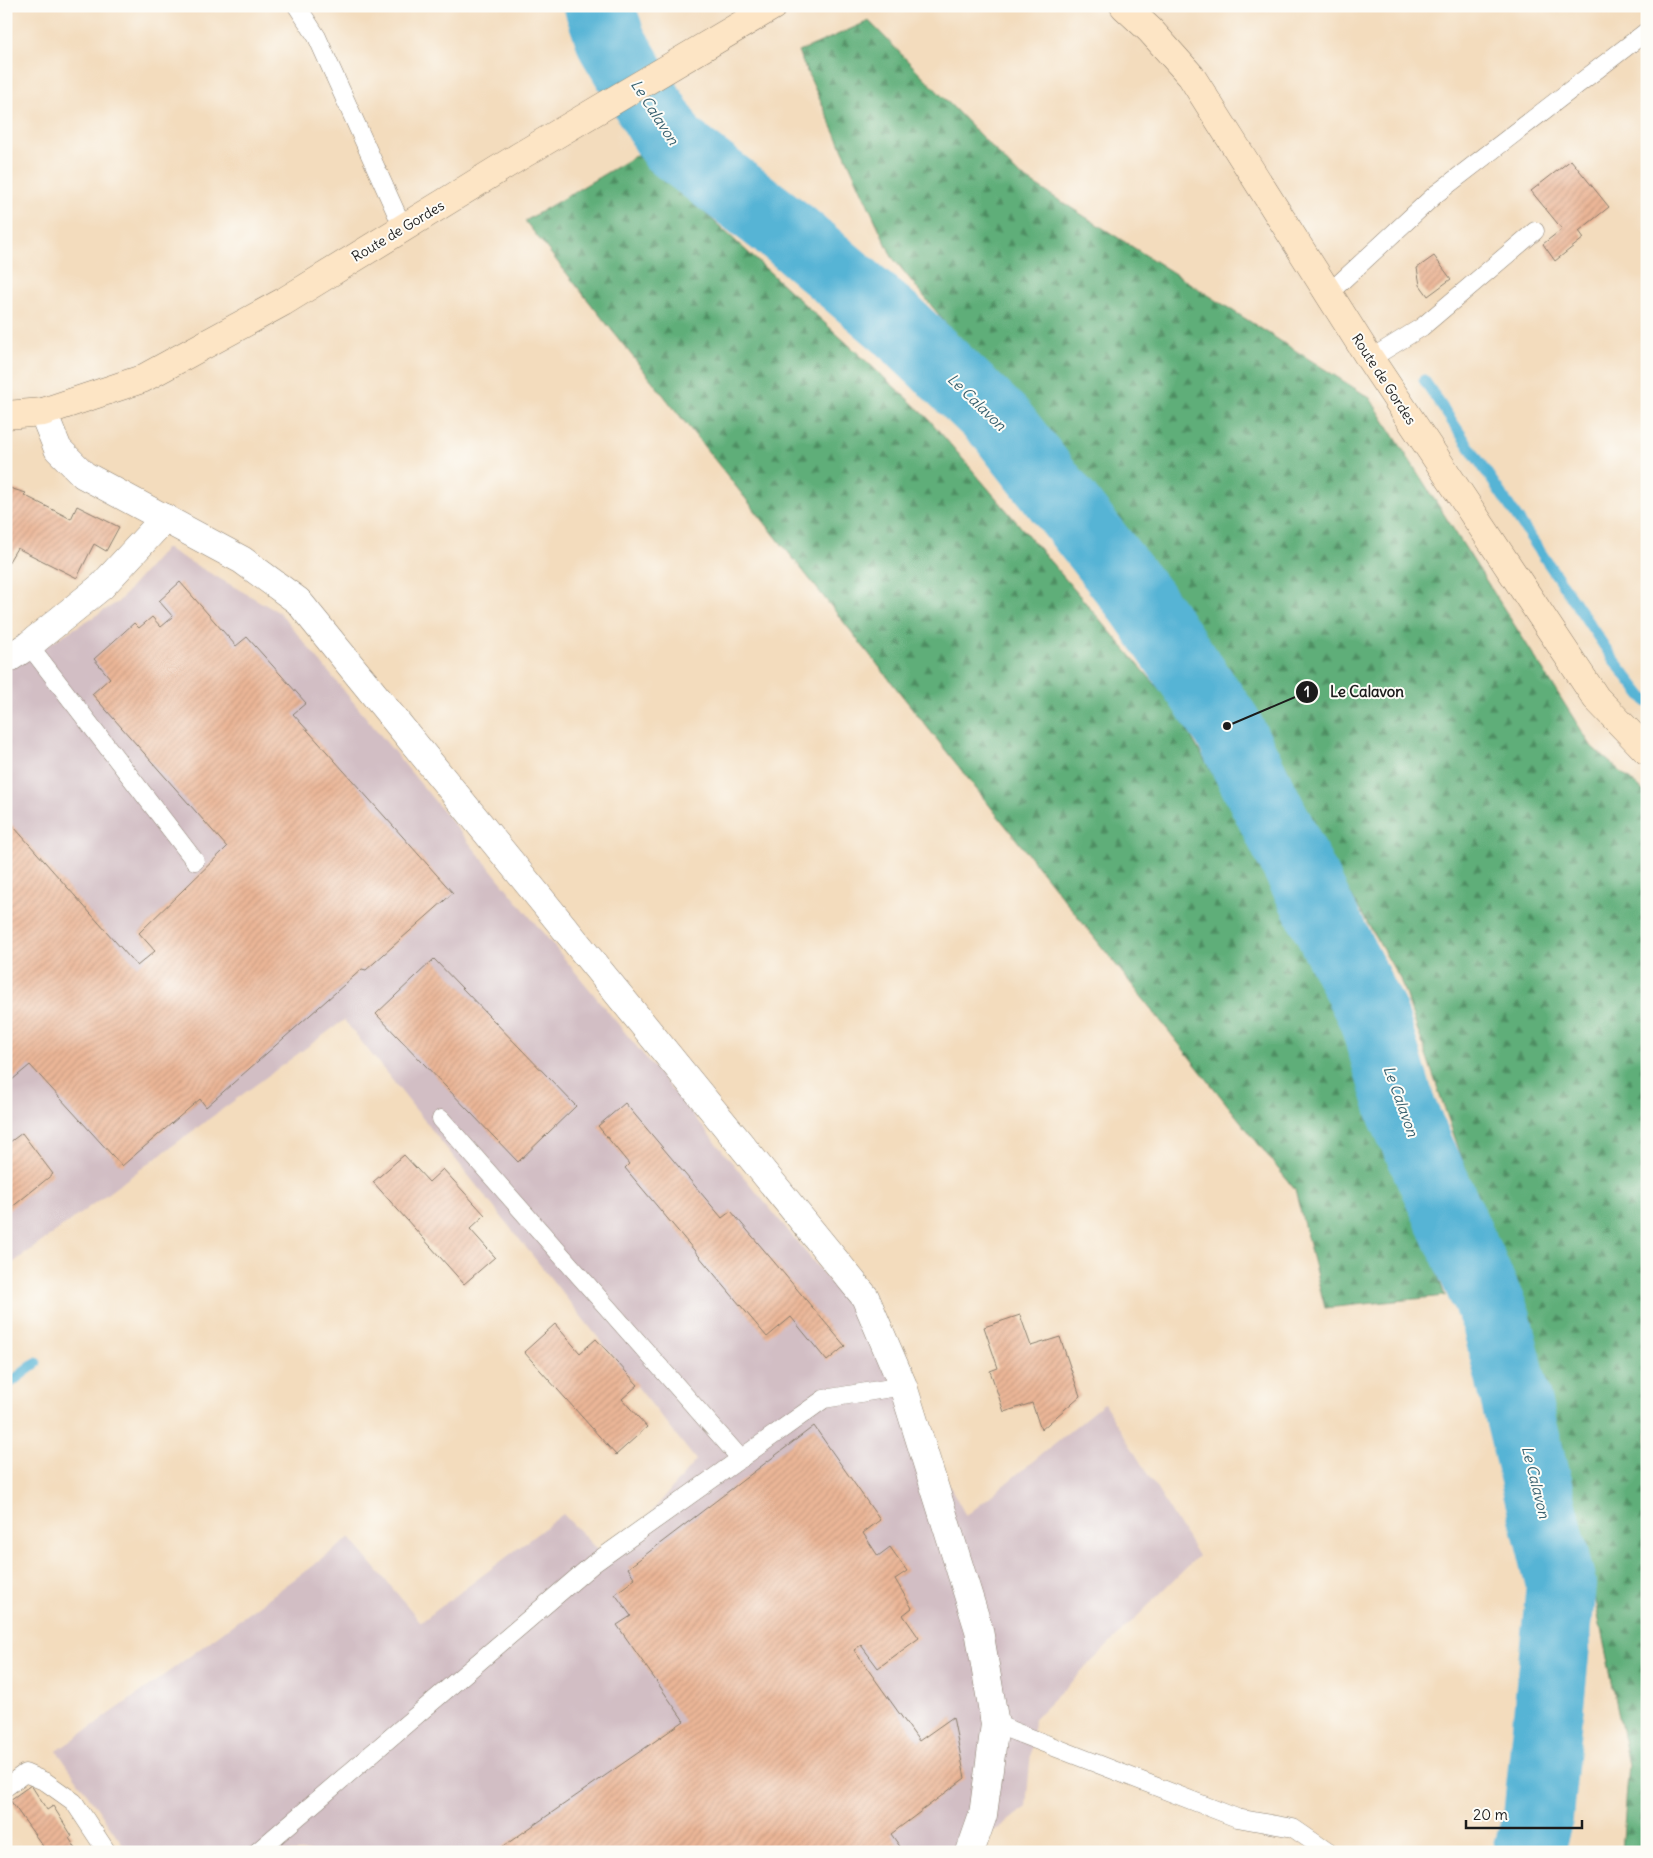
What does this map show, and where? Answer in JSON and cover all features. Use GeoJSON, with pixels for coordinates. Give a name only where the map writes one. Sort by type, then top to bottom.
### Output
{"type":"FeatureCollection","features":[{"type":"Feature","properties":{"kind":"street","name":"Route de Gordes"},"geometry":{"type":"LineString","coordinates":[[6,415],[44,412],[142,379],[283,302],[520,156],[773,6]]}},
{"type":"Feature","properties":{"kind":"street","name":"Route de Gordes"},"geometry":{"type":"LineString","coordinates":[[1124,6],[1150,30],[1191,76],[1370,359],[1596,698],[1647,751]]}},
{"type":"Feature","properties":{"kind":"street"},"geometry":{"type":"LineString","coordinates":[[44,412],[58,449],[84,475],[242,560],[298,601],[865,1297],[903,1386],[979,1630],[995,1724],[983,1815],[970,1852]]}},
{"type":"Feature","properties":{"kind":"street"},"geometry":{"type":"LineString","coordinates":[[6,660],[29,645],[102,586],[165,518]]}},
{"type":"Feature","properties":{"kind":"lane"},"geometry":{"type":"LineString","coordinates":[[297,6],[317,37],[403,228]]}},
{"type":"Feature","properties":{"kind":"lane"},"geometry":{"type":"LineString","coordinates":[[1330,293],[1436,194],[1647,31]]}},
{"type":"Feature","properties":{"kind":"lane"},"geometry":{"type":"LineString","coordinates":[[1370,359],[1422,327],[1536,231]]}},
{"type":"Feature","properties":{"kind":"lane"},"geometry":{"type":"LineString","coordinates":[[29,645],[195,861]]}},
{"type":"Feature","properties":{"kind":"lane"},"geometry":{"type":"LineString","coordinates":[[440,1119],[741,1459]]}},
{"type":"Feature","properties":{"kind":"lane"},"geometry":{"type":"LineString","coordinates":[[257,1852],[592,1564],[824,1399],[903,1386]]}},
{"type":"Feature","properties":{"kind":"lane"},"geometry":{"type":"LineString","coordinates":[[995,1724],[1237,1818],[1293,1828],[1328,1852]]}},
{"type":"Feature","properties":{"kind":"lane"},"geometry":{"type":"LineString","coordinates":[[6,1787],[25,1773],[46,1782],[74,1802],[107,1852]]}},
{"type":"Feature","properties":{"kind":"shaded area"},"geometry":{"type":"Polygon","coordinates":[[[166,548],[280,613],[855,1312],[966,1516],[1104,1403],[1198,1556],[1034,1719],[1026,1807],[969,1852],[128,1852],[57,1751],[148,1687],[350,1538],[421,1622],[563,1514],[609,1562],[696,1460],[344,1020],[6,1268],[6,670],[118,602],[166,548]]]}},
{"type":"Feature","properties":{"kind":"green space"},"geometry":{"type":"Polygon","coordinates":[[[869,21],[1018,174],[1370,398],[1592,747],[1647,794],[1647,1852],[1622,1852],[1629,1764],[1590,1576],[1487,1231],[1400,979],[1202,640],[892,257],[798,52],[869,21]]]}},
{"type":"Feature","properties":{"kind":"green space"},"geometry":{"type":"Polygon","coordinates":[[[640,153],[927,417],[1172,704],[1342,997],[1445,1296],[1325,1308],[1295,1190],[525,221],[640,153]]]}},
{"type":"Feature","properties":{"kind":"building"},"geometry":{"type":"Polygon","coordinates":[[[1571,160],[1609,207],[1579,231],[1584,238],[1555,261],[1543,244],[1562,229],[1531,191],[1571,160]]]}},
{"type":"Feature","properties":{"kind":"building"},"geometry":{"type":"Polygon","coordinates":[[[1434,256],[1451,279],[1428,296],[1420,285],[1417,268],[1434,256]]]}},
{"type":"Feature","properties":{"kind":"building"},"geometry":{"type":"Polygon","coordinates":[[[6,487],[26,493],[24,495],[71,519],[77,506],[119,527],[106,551],[94,544],[77,578],[17,548],[8,563],[6,562],[6,487]]]}},
{"type":"Feature","properties":{"kind":"building"},"geometry":{"type":"Polygon","coordinates":[[[180,582],[236,646],[247,637],[306,703],[293,714],[453,893],[366,970],[362,969],[206,1107],[200,1099],[122,1166],[30,1065],[6,1085],[6,818],[137,966],[155,951],[139,933],[227,847],[92,694],[110,678],[94,659],[134,623],[139,628],[152,617],[161,627],[173,617],[159,601],[180,582]]]}},
{"type":"Feature","properties":{"kind":"building"},"geometry":{"type":"Polygon","coordinates":[[[434,959],[576,1106],[518,1162],[376,1014],[434,959]]]}},
{"type":"Feature","properties":{"kind":"building"},"geometry":{"type":"Polygon","coordinates":[[[625,1103],[722,1218],[731,1211],[845,1346],[827,1361],[791,1317],[767,1337],[625,1168],[629,1164],[598,1126],[625,1103]]]}},
{"type":"Feature","properties":{"kind":"building"},"geometry":{"type":"Polygon","coordinates":[[[22,1133],[53,1174],[6,1212],[6,1145],[22,1133]]]}},
{"type":"Feature","properties":{"kind":"building"},"geometry":{"type":"Polygon","coordinates":[[[404,1155],[429,1182],[443,1169],[485,1215],[470,1229],[495,1257],[464,1284],[373,1182],[404,1155]]]}},
{"type":"Feature","properties":{"kind":"building"},"geometry":{"type":"Polygon","coordinates":[[[1020,1315],[1031,1346],[1060,1337],[1080,1396],[1041,1430],[1032,1403],[1004,1412],[990,1371],[998,1368],[984,1327],[1020,1315]]]}},
{"type":"Feature","properties":{"kind":"building"},"geometry":{"type":"Polygon","coordinates":[[[555,1324],[580,1353],[596,1339],[638,1385],[622,1399],[647,1427],[616,1455],[524,1352],[555,1324]]]}},
{"type":"Feature","properties":{"kind":"building"},"geometry":{"type":"Polygon","coordinates":[[[814,1426],[880,1520],[863,1533],[878,1556],[890,1547],[907,1571],[895,1579],[912,1608],[903,1615],[919,1638],[878,1668],[861,1645],[854,1650],[919,1741],[953,1717],[965,1778],[891,1834],[904,1852],[495,1852],[684,1721],[617,1625],[631,1616],[615,1594],[635,1579],[628,1568],[814,1426]]]}},
{"type":"Feature","properties":{"kind":"building"},"geometry":{"type":"Polygon","coordinates":[[[31,1785],[47,1810],[53,1806],[72,1836],[69,1838],[78,1852],[47,1852],[10,1800],[31,1785]]]}},
{"type":"Feature","properties":{"kind":"waterway","name":"Le Calavon"},"geometry":{"type":"LineString","coordinates":[[599,6],[612,43],[673,145],[790,234],[896,324],[1001,424],[1142,603],[1227,726],[1373,1016],[1402,1111],[1496,1319],[1561,1585],[1538,1817],[1528,1852]]}},
{"type":"Feature","properties":{"kind":"waterway"},"geometry":{"type":"LineString","coordinates":[[1424,380],[1613,659],[1647,702]]}},
{"type":"Feature","properties":{"kind":"waterway"},"geometry":{"type":"LineString","coordinates":[[6,1386],[36,1363]]}},
{"type":"Feature","properties":{"kind":"place","name":"Le Calavon"},"geometry":{"type":"Point","coordinates":[1227,726]}}]}
